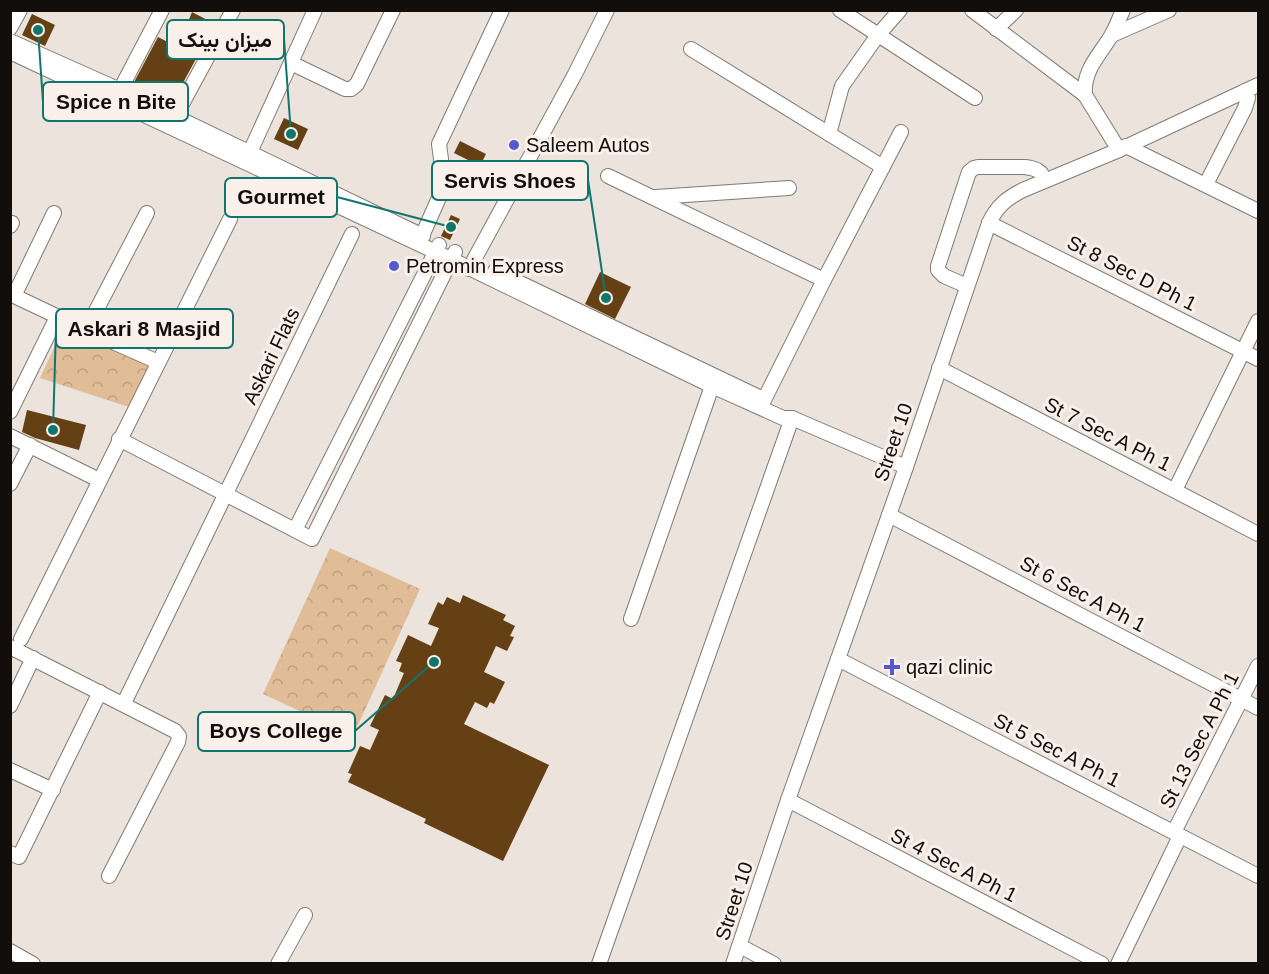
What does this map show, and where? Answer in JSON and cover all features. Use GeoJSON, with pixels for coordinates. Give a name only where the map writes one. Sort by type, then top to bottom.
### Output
{"type":"FeatureCollection","features":[{"type":"Feature","properties":{"kind":"street"},"geometry":{"type":"LineString","coordinates":[[10,28],[20,10]]}},
{"type":"Feature","properties":{"kind":"street"},"geometry":{"type":"LineString","coordinates":[[120,90],[162,10]]}},
{"type":"Feature","properties":{"kind":"street"},"geometry":{"type":"LineString","coordinates":[[176,117],[233,10]]}},
{"type":"Feature","properties":{"kind":"street"},"geometry":{"type":"LineString","coordinates":[[250,152],[315,10]]}},
{"type":"Feature","properties":{"kind":"street"},"geometry":{"type":"LineString","coordinates":[[291,63],[345,89],[351,89],[357,84],[393,10]]}},
{"type":"Feature","properties":{"kind":"street"},"geometry":{"type":"LineString","coordinates":[[422,236],[444,182],[439,144],[502,10]]}},
{"type":"Feature","properties":{"kind":"street"},"geometry":{"type":"LineString","coordinates":[[471,265],[575,74],[607,10]]}},
{"type":"Feature","properties":{"kind":"street"},"geometry":{"type":"LineString","coordinates":[[840,10],[975,98]]}},
{"type":"Feature","properties":{"kind":"street"},"geometry":{"type":"LineString","coordinates":[[829,134],[842,87],[878,35],[900,10]]}},
{"type":"Feature","properties":{"kind":"street"},"geometry":{"type":"LineString","coordinates":[[972,10],[1085,95],[1123,148],[1206,184],[1258,211]]}},
{"type":"Feature","properties":{"kind":"street"},"geometry":{"type":"LineString","coordinates":[[996,29],[1016,10]]}},
{"type":"Feature","properties":{"kind":"street"},"geometry":{"type":"LineString","coordinates":[[1085,95],[1084,85],[1087,74],[1112,34],[1123,10]]}},
{"type":"Feature","properties":{"kind":"street"},"geometry":{"type":"LineString","coordinates":[[1112,34],[1168,10]]}},
{"type":"Feature","properties":{"kind":"street"},"geometry":{"type":"LineString","coordinates":[[10,41],[250,152],[422,236],[438,248]]}},
{"type":"Feature","properties":{"kind":"street"},"geometry":{"type":"LineString","coordinates":[[691,49],[883,167]]}},
{"type":"Feature","properties":{"kind":"street"},"geometry":{"type":"LineString","coordinates":[[10,52],[438,248],[712,386],[783,418],[792,418],[906,467]]}},
{"type":"Feature","properties":{"kind":"street"},"geometry":{"type":"LineString","coordinates":[[1206,184],[1245,108],[1252,88]]}},
{"type":"Feature","properties":{"kind":"street","name":"Street 10"},"geometry":{"type":"LineString","coordinates":[[734,963],[788,800],[906,467],[989,223],[999,206],[1010,197],[1044,180],[1123,148],[1252,88]]}},
{"type":"Feature","properties":{"kind":"street"},"geometry":{"type":"LineString","coordinates":[[764,400],[901,132]]}},
{"type":"Feature","properties":{"kind":"street"},"geometry":{"type":"LineString","coordinates":[[967,286],[944,276],[938,270],[938,266],[969,172],[978,167],[1025,166],[1037,170],[1044,180]]}},
{"type":"Feature","properties":{"kind":"street"},"geometry":{"type":"LineString","coordinates":[[608,176],[824,280]]}},
{"type":"Feature","properties":{"kind":"street"},"geometry":{"type":"LineString","coordinates":[[654,197],[789,188]]}},
{"type":"Feature","properties":{"kind":"street"},"geometry":{"type":"LineString","coordinates":[[54,213],[12,295],[158,362]]}},
{"type":"Feature","properties":{"kind":"street"},"geometry":{"type":"LineString","coordinates":[[86,330],[147,213]]}},
{"type":"Feature","properties":{"kind":"street"},"geometry":{"type":"LineString","coordinates":[[109,876],[179,736],[175,731],[33,658],[16,643],[230,219]]}},
{"type":"Feature","properties":{"kind":"street","name":"St 8 Sec D Ph 1"},"geometry":{"type":"LineString","coordinates":[[989,223],[1258,359]]}},
{"type":"Feature","properties":{"kind":"street","name":"Askari Flats"},"geometry":{"type":"LineString","coordinates":[[126,699],[352,234]]}},
{"type":"Feature","properties":{"kind":"street"},"geometry":{"type":"LineString","coordinates":[[296,530],[438,248]]}},
{"type":"Feature","properties":{"kind":"street"},"geometry":{"type":"LineString","coordinates":[[119,439],[312,539],[453,256]]}},
{"type":"Feature","properties":{"kind":"street"},"geometry":{"type":"LineString","coordinates":[[471,265],[764,400],[786,411],[792,418]]}},
{"type":"Feature","properties":{"kind":"street"},"geometry":{"type":"LineString","coordinates":[[10,412],[57,317]]}},
{"type":"Feature","properties":{"kind":"street"},"geometry":{"type":"LineString","coordinates":[[1175,490],[1258,321]]}},
{"type":"Feature","properties":{"kind":"street","name":"St 7 Sec A Ph 1"},"geometry":{"type":"LineString","coordinates":[[939,368],[1258,534]]}},
{"type":"Feature","properties":{"kind":"street"},"geometry":{"type":"LineString","coordinates":[[631,619],[712,386]]}},
{"type":"Feature","properties":{"kind":"street"},"geometry":{"type":"LineString","coordinates":[[364,395],[380,402]]}},
{"type":"Feature","properties":{"kind":"street"},"geometry":{"type":"LineString","coordinates":[[599,963],[792,418]]}},
{"type":"Feature","properties":{"kind":"street"},"geometry":{"type":"LineString","coordinates":[[10,436],[99,480]]}},
{"type":"Feature","properties":{"kind":"street"},"geometry":{"type":"LineString","coordinates":[[10,484],[30,445]]}},
{"type":"Feature","properties":{"kind":"street","name":"St 6 Sec A Ph 1"},"geometry":{"type":"LineString","coordinates":[[889,515],[1258,708]]}},
{"type":"Feature","properties":{"kind":"street"},"geometry":{"type":"LineString","coordinates":[[10,706],[33,658]]}},
{"type":"Feature","properties":{"kind":"street","name":"St 5 Sec A Ph 1"},"geometry":{"type":"LineString","coordinates":[[838,659],[1258,876]]}},
{"type":"Feature","properties":{"kind":"street","name":"St 13 Sec A Ph 1"},"geometry":{"type":"LineString","coordinates":[[1118,963],[1258,666]]}},
{"type":"Feature","properties":{"kind":"street"},"geometry":{"type":"LineString","coordinates":[[10,853],[19,857],[100,692]]}},
{"type":"Feature","properties":{"kind":"street"},"geometry":{"type":"LineString","coordinates":[[10,770],[52,790]]}},
{"type":"Feature","properties":{"kind":"street","name":"St 4 Sec A Ph 1"},"geometry":{"type":"LineString","coordinates":[[788,800],[1102,963]]}},
{"type":"Feature","properties":{"kind":"street"},"geometry":{"type":"LineString","coordinates":[[278,963],[305,915]]}},
{"type":"Feature","properties":{"kind":"street"},"geometry":{"type":"LineString","coordinates":[[740,946],[774,963]]}},
{"type":"Feature","properties":{"kind":"street"},"geometry":{"type":"LineString","coordinates":[[10,951],[33,963]]}},
{"type":"Feature","properties":{"kind":"green space"},"geometry":{"type":"Polygon","coordinates":[[[64,327],[155,369],[135,409],[40,378],[64,327]]]}},
{"type":"Feature","properties":{"kind":"green space"},"geometry":{"type":"Polygon","coordinates":[[[330,548],[420,589],[353,736],[263,694],[330,548]]]}},
{"type":"Feature","properties":{"kind":"building"},"geometry":{"type":"Polygon","coordinates":[[[192,12],[215,24],[210,33],[188,22],[192,12]]]}},
{"type":"Feature","properties":{"kind":"building"},"geometry":{"type":"Polygon","coordinates":[[[32,14],[55,25],[45,46],[22,35],[32,14]]]}},
{"type":"Feature","properties":{"kind":"building"},"geometry":{"type":"Polygon","coordinates":[[[158,37],[197,57],[171,105],[132,86],[158,37]]]}},
{"type":"Feature","properties":{"kind":"building"},"geometry":{"type":"Polygon","coordinates":[[[284,118],[308,129],[298,150],[274,139],[284,118]]]}},
{"type":"Feature","properties":{"kind":"building"},"geometry":{"type":"Polygon","coordinates":[[[460,141],[486,154],[480,166],[454,153],[460,141]]]}},
{"type":"Feature","properties":{"kind":"building"},"geometry":{"type":"Polygon","coordinates":[[[451,215],[460,219],[450,240],[441,236],[451,215]]]}},
{"type":"Feature","properties":{"kind":"building"},"geometry":{"type":"Polygon","coordinates":[[[600,272],[631,287],[615,319],[585,304],[600,272]]]}},
{"type":"Feature","properties":{"kind":"building"},"geometry":{"type":"Polygon","coordinates":[[[27,410],[86,425],[79,450],[35,438],[22,432],[27,410]]]}},
{"type":"Feature","properties":{"kind":"building"},"geometry":{"type":"Polygon","coordinates":[[[463,595],[506,615],[503,620],[515,626],[510,636],[514,637],[507,651],[496,646],[484,672],[505,682],[494,704],[490,702],[487,708],[475,702],[464,724],[549,765],[503,861],[424,823],[426,819],[348,782],[352,774],[348,773],[360,746],[370,750],[379,730],[370,726],[385,695],[393,699],[404,673],[399,671],[402,663],[396,661],[408,635],[431,646],[439,628],[428,624],[438,602],[443,605],[447,597],[460,603],[463,595]]]}},
{"type":"Feature","properties":{"kind":"place","name":"Spice n Bite"},"geometry":{"type":"Point","coordinates":[38,30]}},
{"type":"Feature","properties":{"kind":"place","name":"میزان بینک"},"geometry":{"type":"Point","coordinates":[291,134]}},
{"type":"Feature","properties":{"kind":"place","name":"Saleem Autos"},"geometry":{"type":"Point","coordinates":[514,145]}},
{"type":"Feature","properties":{"kind":"place","name":"Gourmet"},"geometry":{"type":"Point","coordinates":[451,227]}},
{"type":"Feature","properties":{"kind":"place","name":"Petromin Express"},"geometry":{"type":"Point","coordinates":[394,266]}},
{"type":"Feature","properties":{"kind":"place","name":"Servis Shoes"},"geometry":{"type":"Point","coordinates":[606,298]}},
{"type":"Feature","properties":{"kind":"place","name":"Askari 8 Masjid"},"geometry":{"type":"Point","coordinates":[53,430]}},
{"type":"Feature","properties":{"kind":"place","name":"Boys College"},"geometry":{"type":"Point","coordinates":[434,662]}},
{"type":"Feature","properties":{"kind":"place","name":"qazi clinic"},"geometry":{"type":"Point","coordinates":[892,667]}}]}
